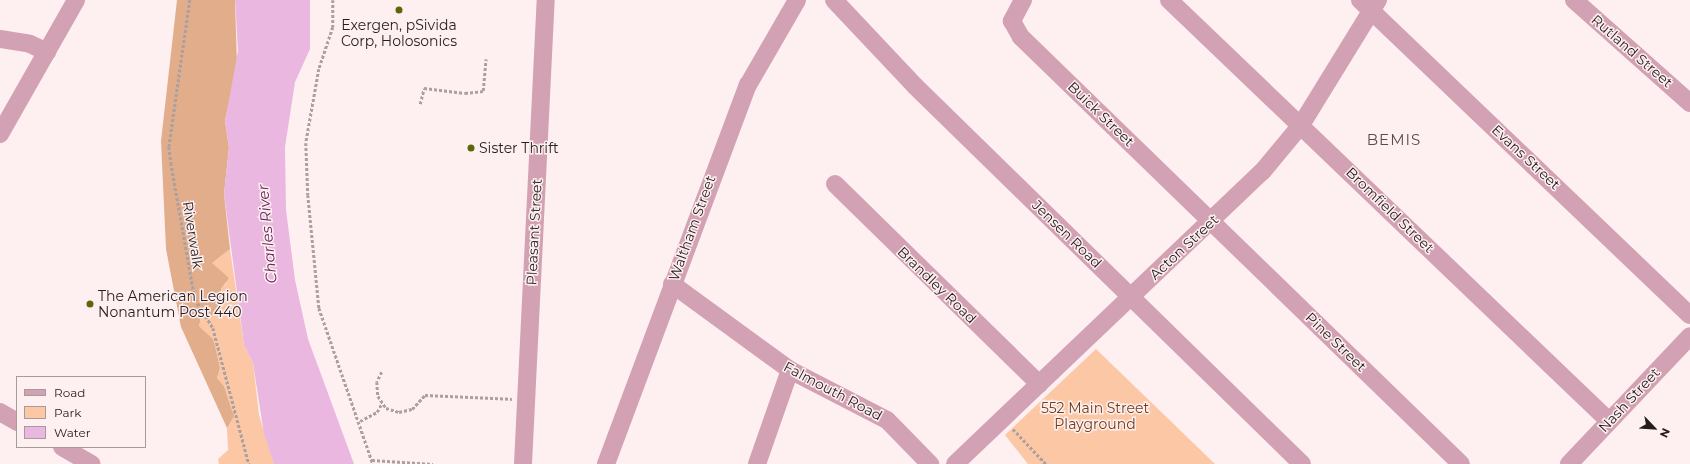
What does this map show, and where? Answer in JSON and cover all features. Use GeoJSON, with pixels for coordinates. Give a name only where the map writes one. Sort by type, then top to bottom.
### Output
{"type":"FeatureCollection","features":[{"type":"Feature","properties":{"kind":"street"},"geometry":{"type":"LineString","coordinates":[[0,134],[76,0]]}},
{"type":"Feature","properties":{"kind":"street","name":"Pleasant Street"},"geometry":{"type":"LineString","coordinates":[[523,464],[546,0]]}},
{"type":"Feature","properties":{"kind":"street","name":"Waltham Street"},"geometry":{"type":"LineString","coordinates":[[606,464],[672,284],[748,85],[797,0]]}},
{"type":"Feature","properties":{"kind":"street","name":"Jensen Road"},"geometry":{"type":"LineString","coordinates":[[834,0],[915,86],[1302,464]]}},
{"type":"Feature","properties":{"kind":"street","name":"Buick Street"},"geometry":{"type":"LineString","coordinates":[[1023,0],[1012,21],[1021,37],[1212,221]]}},
{"type":"Feature","properties":{"kind":"street","name":"Bromfield Street"},"geometry":{"type":"LineString","coordinates":[[1169,0],[1609,421]]}},
{"type":"Feature","properties":{"kind":"street","name":"Rutland Street"},"geometry":{"type":"LineString","coordinates":[[1574,0],[1690,103]]}},
{"type":"Feature","properties":{"kind":"street","name":"Acton Street"},"geometry":{"type":"LineString","coordinates":[[955,464],[1262,172],[1301,125],[1369,3]]}},
{"type":"Feature","properties":{"kind":"street","name":"Evans Street"},"geometry":{"type":"LineString","coordinates":[[1369,3],[1690,315]]}},
{"type":"Feature","properties":{"kind":"street"},"geometry":{"type":"LineString","coordinates":[[0,39],[30,44],[47,52]]}},
{"type":"Feature","properties":{"kind":"street","name":"Brandley Road"},"geometry":{"type":"LineString","coordinates":[[835,184],[1039,384]]}},
{"type":"Feature","properties":{"kind":"street","name":"Pine Street"},"geometry":{"type":"LineString","coordinates":[[1212,221],[1461,464]]}},
{"type":"Feature","properties":{"kind":"street","name":"Falmouth Road"},"geometry":{"type":"LineString","coordinates":[[672,284],[790,370],[887,420],[930,464]]}},
{"type":"Feature","properties":{"kind":"street","name":"Nash Street"},"geometry":{"type":"LineString","coordinates":[[1569,464],[1690,336]]}},
{"type":"Feature","properties":{"kind":"street"},"geometry":{"type":"LineString","coordinates":[[757,464],[790,370]]}},
{"type":"Feature","properties":{"kind":"street"},"geometry":{"type":"LineString","coordinates":[[0,412],[16,421]]}},
{"type":"Feature","properties":{"kind":"street"},"geometry":{"type":"LineString","coordinates":[[64,448],[92,464]]}},
{"type":"Feature","properties":{"kind":"path","name":"Riverwalk"},"geometry":{"type":"LineString","coordinates":[[190,0],[170,147],[186,254],[195,298],[205,320],[213,328],[249,464]]}},
{"type":"Feature","properties":{"kind":"path"},"geometry":{"type":"LineString","coordinates":[[333,0],[333,28],[319,69],[306,143],[314,254],[319,308],[360,421],[373,464]]}},
{"type":"Feature","properties":{"kind":"path"},"geometry":{"type":"LineString","coordinates":[[420,104],[424,88],[465,93],[483,91],[486,59]]}},
{"type":"Feature","properties":{"kind":"path"},"geometry":{"type":"LineString","coordinates":[[382,372],[376,387],[382,403],[399,412],[412,409],[425,395],[514,399]]}},
{"type":"Feature","properties":{"kind":"path"},"geometry":{"type":"LineString","coordinates":[[360,421],[377,412],[382,403]]}},
{"type":"Feature","properties":{"kind":"path"},"geometry":{"type":"LineString","coordinates":[[1003,419],[1046,464]]}},
{"type":"Feature","properties":{"kind":"path"},"geometry":{"type":"LineString","coordinates":[[372,460],[433,464]]}},
{"type":"Feature","properties":{"kind":"green space"},"geometry":{"type":"Polygon","coordinates":[[[230,249],[244,345],[253,363],[259,415],[274,464],[219,464],[218,459],[228,450],[227,428],[233,413],[224,386],[217,378],[220,368],[213,339],[199,326],[201,317],[222,299],[221,289],[226,283],[212,263],[230,249]]]}},
{"type":"Feature","properties":{"kind":"green space","name":"552 Main Street Playground"},"geometry":{"type":"Polygon","coordinates":[[[1096,349],[1215,464],[1028,464],[1005,435],[1096,349]]]}},
{"type":"Feature","properties":{"kind":"shaded area"},"geometry":{"type":"Polygon","coordinates":[[[177,0],[235,0],[237,64],[225,121],[229,148],[224,194],[230,249],[212,263],[229,278],[221,289],[220,309],[216,314],[201,317],[199,326],[213,339],[215,346],[220,368],[217,378],[224,386],[234,416],[227,428],[181,327],[166,249],[161,141],[177,0]]]}},
{"type":"Feature","properties":{"kind":"water","name":"Charles River"},"geometry":{"type":"Polygon","coordinates":[[[235,0],[310,0],[310,49],[295,82],[285,147],[286,210],[295,280],[308,339],[354,464],[274,464],[264,434],[253,363],[244,345],[224,194],[229,148],[225,121],[238,51],[235,0]]]}},
{"type":"Feature","properties":{"kind":"place","name":"Exergen, pSivida Corp, Holosonics"},"geometry":{"type":"Point","coordinates":[399,10]}},
{"type":"Feature","properties":{"kind":"place","name":"Sister Thrift"},"geometry":{"type":"Point","coordinates":[471,148]}},
{"type":"Feature","properties":{"kind":"place","name":"The American Legion Nonantum Post 440"},"geometry":{"type":"Point","coordinates":[90,304]}},
{"type":"Feature","properties":{"kind":"district","name":"BEMIS"},"geometry":{"type":"Point","coordinates":[1394,140]}}]}
